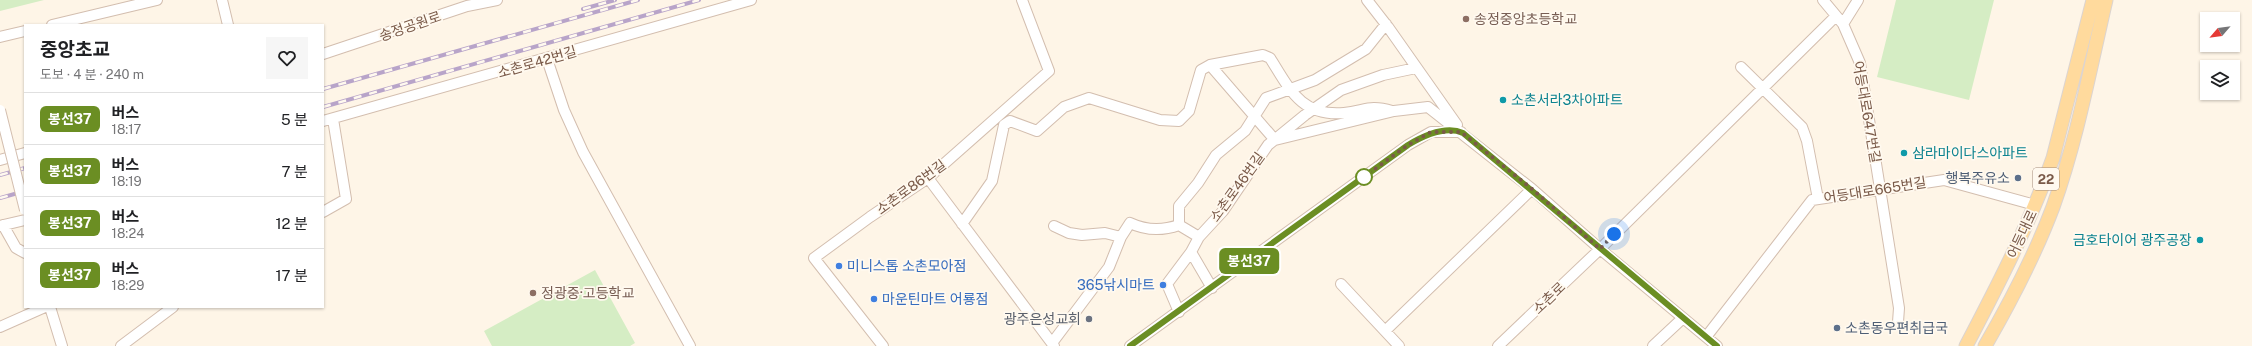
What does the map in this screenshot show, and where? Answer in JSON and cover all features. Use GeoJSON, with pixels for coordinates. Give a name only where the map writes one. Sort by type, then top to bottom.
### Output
{"type":"FeatureCollection","features":[{"type":"Feature","properties":{"kind":"main road"},"geometry":{"type":"LineString","coordinates":[[2088,0],[2088,20]]}},
{"type":"Feature","properties":{"kind":"main road","name":"어등대로"},"geometry":{"type":"LineString","coordinates":[[1966,346],[2017,247],[2053,158],[2094,0]]}},
{"type":"Feature","properties":{"kind":"main road","name":"어등대로"},"geometry":{"type":"LineString","coordinates":[[1985,346],[2020,282],[2053,207],[2069,156],[2106,3]]}},
{"type":"Feature","properties":{"kind":"street"},"geometry":{"type":"LineString","coordinates":[[56,24],[158,0]]}},
{"type":"Feature","properties":{"kind":"street"},"geometry":{"type":"LineString","coordinates":[[222,0],[228,24]]}},
{"type":"Feature","properties":{"kind":"street","name":"송정공원로"},"geometry":{"type":"LineString","coordinates":[[324,54],[467,6],[497,0]]}},
{"type":"Feature","properties":{"kind":"street","name":"소촌로42번길"},"geometry":{"type":"LineString","coordinates":[[324,121],[547,59],[751,0]]}},
{"type":"Feature","properties":{"kind":"street","name":"소촌로86번길"},"geometry":{"type":"LineString","coordinates":[[883,346],[814,258],[870,217],[928,178],[1049,71],[1022,0]]}},
{"type":"Feature","properties":{"kind":"street","name":"어등대로647번길"},"geometry":{"type":"LineString","coordinates":[[1823,0],[1843,24],[1860,63],[1899,308],[1898,322]]}},
{"type":"Feature","properties":{"kind":"street"},"geometry":{"type":"LineString","coordinates":[[1843,24],[1858,0]]}},
{"type":"Feature","properties":{"kind":"street"},"geometry":{"type":"LineString","coordinates":[[1367,1],[1386,24],[1461,132]]}},
{"type":"Feature","properties":{"kind":"street","name":"소촌로"},"geometry":{"type":"LineString","coordinates":[[1498,346],[1600,249],[1762,87],[1836,16]]}},
{"type":"Feature","properties":{"kind":"street"},"geometry":{"type":"LineString","coordinates":[[1289,91],[1315,80],[1366,49],[1386,24]]}},
{"type":"Feature","properties":{"kind":"street"},"geometry":{"type":"LineString","coordinates":[[0,37],[24,31]]}},
{"type":"Feature","properties":{"kind":"street"},"geometry":{"type":"LineString","coordinates":[[962,224],[992,181],[1004,124],[1010,121],[1037,131],[1064,107],[1076,101],[1089,98],[1160,120],[1180,121],[1189,111],[1201,70],[1210,65],[1263,55],[1270,58],[1289,91],[1313,109],[1343,113],[1372,106],[1394,111]]}},
{"type":"Feature","properties":{"kind":"street"},"geometry":{"type":"LineString","coordinates":[[547,59],[564,110],[583,152],[690,346]]}},
{"type":"Feature","properties":{"kind":"street"},"geometry":{"type":"LineString","coordinates":[[1210,65],[1275,140],[1394,111],[1428,107],[1532,189],[1600,249],[1717,346]]}},
{"type":"Feature","properties":{"kind":"street"},"geometry":{"type":"LineString","coordinates":[[1741,67],[1794,118],[1805,133],[1818,199]]}},
{"type":"Feature","properties":{"kind":"street"},"geometry":{"type":"LineString","coordinates":[[1313,109],[1341,90],[1383,75],[1416,68]]}},
{"type":"Feature","properties":{"kind":"street","name":"소촌로46번길"},"geometry":{"type":"LineString","coordinates":[[1179,225],[1180,206],[1198,183],[1216,155],[1245,131],[1266,98],[1289,91]]}},
{"type":"Feature","properties":{"kind":"street","name":"소촌로46번길"},"geometry":{"type":"LineString","coordinates":[[1179,312],[1167,284],[1199,237],[1223,211],[1268,145],[1313,109]]}},
{"type":"Feature","properties":{"kind":"street"},"geometry":{"type":"LineString","coordinates":[[0,110],[24,206]]}},
{"type":"Feature","properties":{"kind":"street"},"geometry":{"type":"LineString","coordinates":[[324,211],[346,199],[333,119]]}},
{"type":"Feature","properties":{"kind":"street"},"geometry":{"type":"LineString","coordinates":[[1130,346],[1408,145],[1431,132],[1461,132]]}},
{"type":"Feature","properties":{"kind":"street"},"geometry":{"type":"LineString","coordinates":[[0,160],[24,153]]}},
{"type":"Feature","properties":{"kind":"street"},"geometry":{"type":"LineString","coordinates":[[928,178],[1053,345],[1109,267],[1121,237],[1130,223],[1141,228],[1164,230],[1179,225],[1199,237]]}},
{"type":"Feature","properties":{"kind":"street","name":"어등대로665번길"},"geometry":{"type":"LineString","coordinates":[[1706,337],[1812,200],[1944,180],[2035,205]]}},
{"type":"Feature","properties":{"kind":"street"},"geometry":{"type":"LineString","coordinates":[[1385,331],[1532,189]]}},
{"type":"Feature","properties":{"kind":"street"},"geometry":{"type":"LineString","coordinates":[[24,220],[1,226],[16,248],[24,252]]}},
{"type":"Feature","properties":{"kind":"street"},"geometry":{"type":"LineString","coordinates":[[1054,226],[1069,233],[1082,235],[1105,232],[1121,237]]}},
{"type":"Feature","properties":{"kind":"street"},"geometry":{"type":"LineString","coordinates":[[1190,252],[1212,288]]}},
{"type":"Feature","properties":{"kind":"street"},"geometry":{"type":"LineString","coordinates":[[1341,284],[1399,346]]}},
{"type":"Feature","properties":{"kind":"street"},"geometry":{"type":"LineString","coordinates":[[0,327],[43,308]]}},
{"type":"Feature","properties":{"kind":"street"},"geometry":{"type":"LineString","coordinates":[[50,308],[62,346]]}},
{"type":"Feature","properties":{"kind":"street"},"geometry":{"type":"LineString","coordinates":[[121,346],[172,308]]}},
{"type":"Feature","properties":{"kind":"street"},"geometry":{"type":"LineString","coordinates":[[1653,346],[1683,318]]}},
{"type":"Feature","properties":{"kind":"green space"},"geometry":{"type":"Polygon","coordinates":[[[0,0],[44,0],[0,11],[0,0]]]}},
{"type":"Feature","properties":{"kind":"green space"},"geometry":{"type":"Polygon","coordinates":[[[1896,0],[1994,0],[1969,100],[1877,77],[1896,0]]]}},
{"type":"Feature","properties":{"kind":"green space"},"geometry":{"type":"Polygon","coordinates":[[[595,270],[635,343],[630,346],[492,346],[484,331],[595,270]]]}},
{"type":"Feature","properties":{"kind":"railway"},"geometry":{"type":"LineString","coordinates":[[583,9],[615,0]]}},
{"type":"Feature","properties":{"kind":"railway"},"geometry":{"type":"LineString","coordinates":[[324,89],[638,0]]}},
{"type":"Feature","properties":{"kind":"railway"},"geometry":{"type":"LineString","coordinates":[[324,107],[699,0]]}},
{"type":"Feature","properties":{"kind":"railway"},"geometry":{"type":"LineString","coordinates":[[0,175],[24,168]]}},
{"type":"Feature","properties":{"kind":"railway"},"geometry":{"type":"LineString","coordinates":[[0,198],[24,191]]}},
{"type":"Feature","properties":{"kind":"bus line","name":"봉선37"},"geometry":{"type":"LineString","coordinates":[[1130,346],[1408,145],[1431,132],[1440,131],[1463,133],[1532,189],[1600,249],[1717,346]]}},
{"type":"Feature","properties":{"kind":"place","name":"송정중앙초등학교"},"geometry":{"type":"Point","coordinates":[1466,19]}},
{"type":"Feature","properties":{"kind":"place","name":"소촌서라3차아파트"},"geometry":{"type":"Point","coordinates":[1503,100]}},
{"type":"Feature","properties":{"kind":"place","name":"삼라마이다스아파트"},"geometry":{"type":"Point","coordinates":[1904,153]}},
{"type":"Feature","properties":{"kind":"place","name":"행복주유소"},"geometry":{"type":"Point","coordinates":[2018,178]}},
{"type":"Feature","properties":{"kind":"place","name":"금호타이어 광주공장"},"geometry":{"type":"Point","coordinates":[2200,240]}},
{"type":"Feature","properties":{"kind":"place","name":"미니스톱 소촌모아점"},"geometry":{"type":"Point","coordinates":[839,266]}},
{"type":"Feature","properties":{"kind":"place","name":"365낚시마트"},"geometry":{"type":"Point","coordinates":[1163,285]}},
{"type":"Feature","properties":{"kind":"place","name":"정광중·고등학교"},"geometry":{"type":"Point","coordinates":[533,293]}},
{"type":"Feature","properties":{"kind":"place","name":"마운틴마트 어룡점"},"geometry":{"type":"Point","coordinates":[874,299]}},
{"type":"Feature","properties":{"kind":"place","name":"광주은성교회"},"geometry":{"type":"Point","coordinates":[1089,319]}},
{"type":"Feature","properties":{"kind":"place","name":"소촌동우편취급국"},"geometry":{"type":"Point","coordinates":[1837,328]}},
{"type":"Feature","properties":{"kind":"route"},"geometry":{"type":"LineString","coordinates":[[1364,177],[1408,145],[1431,132],[1461,132],[1532,189],[1600,249],[1614,234]]}}]}
